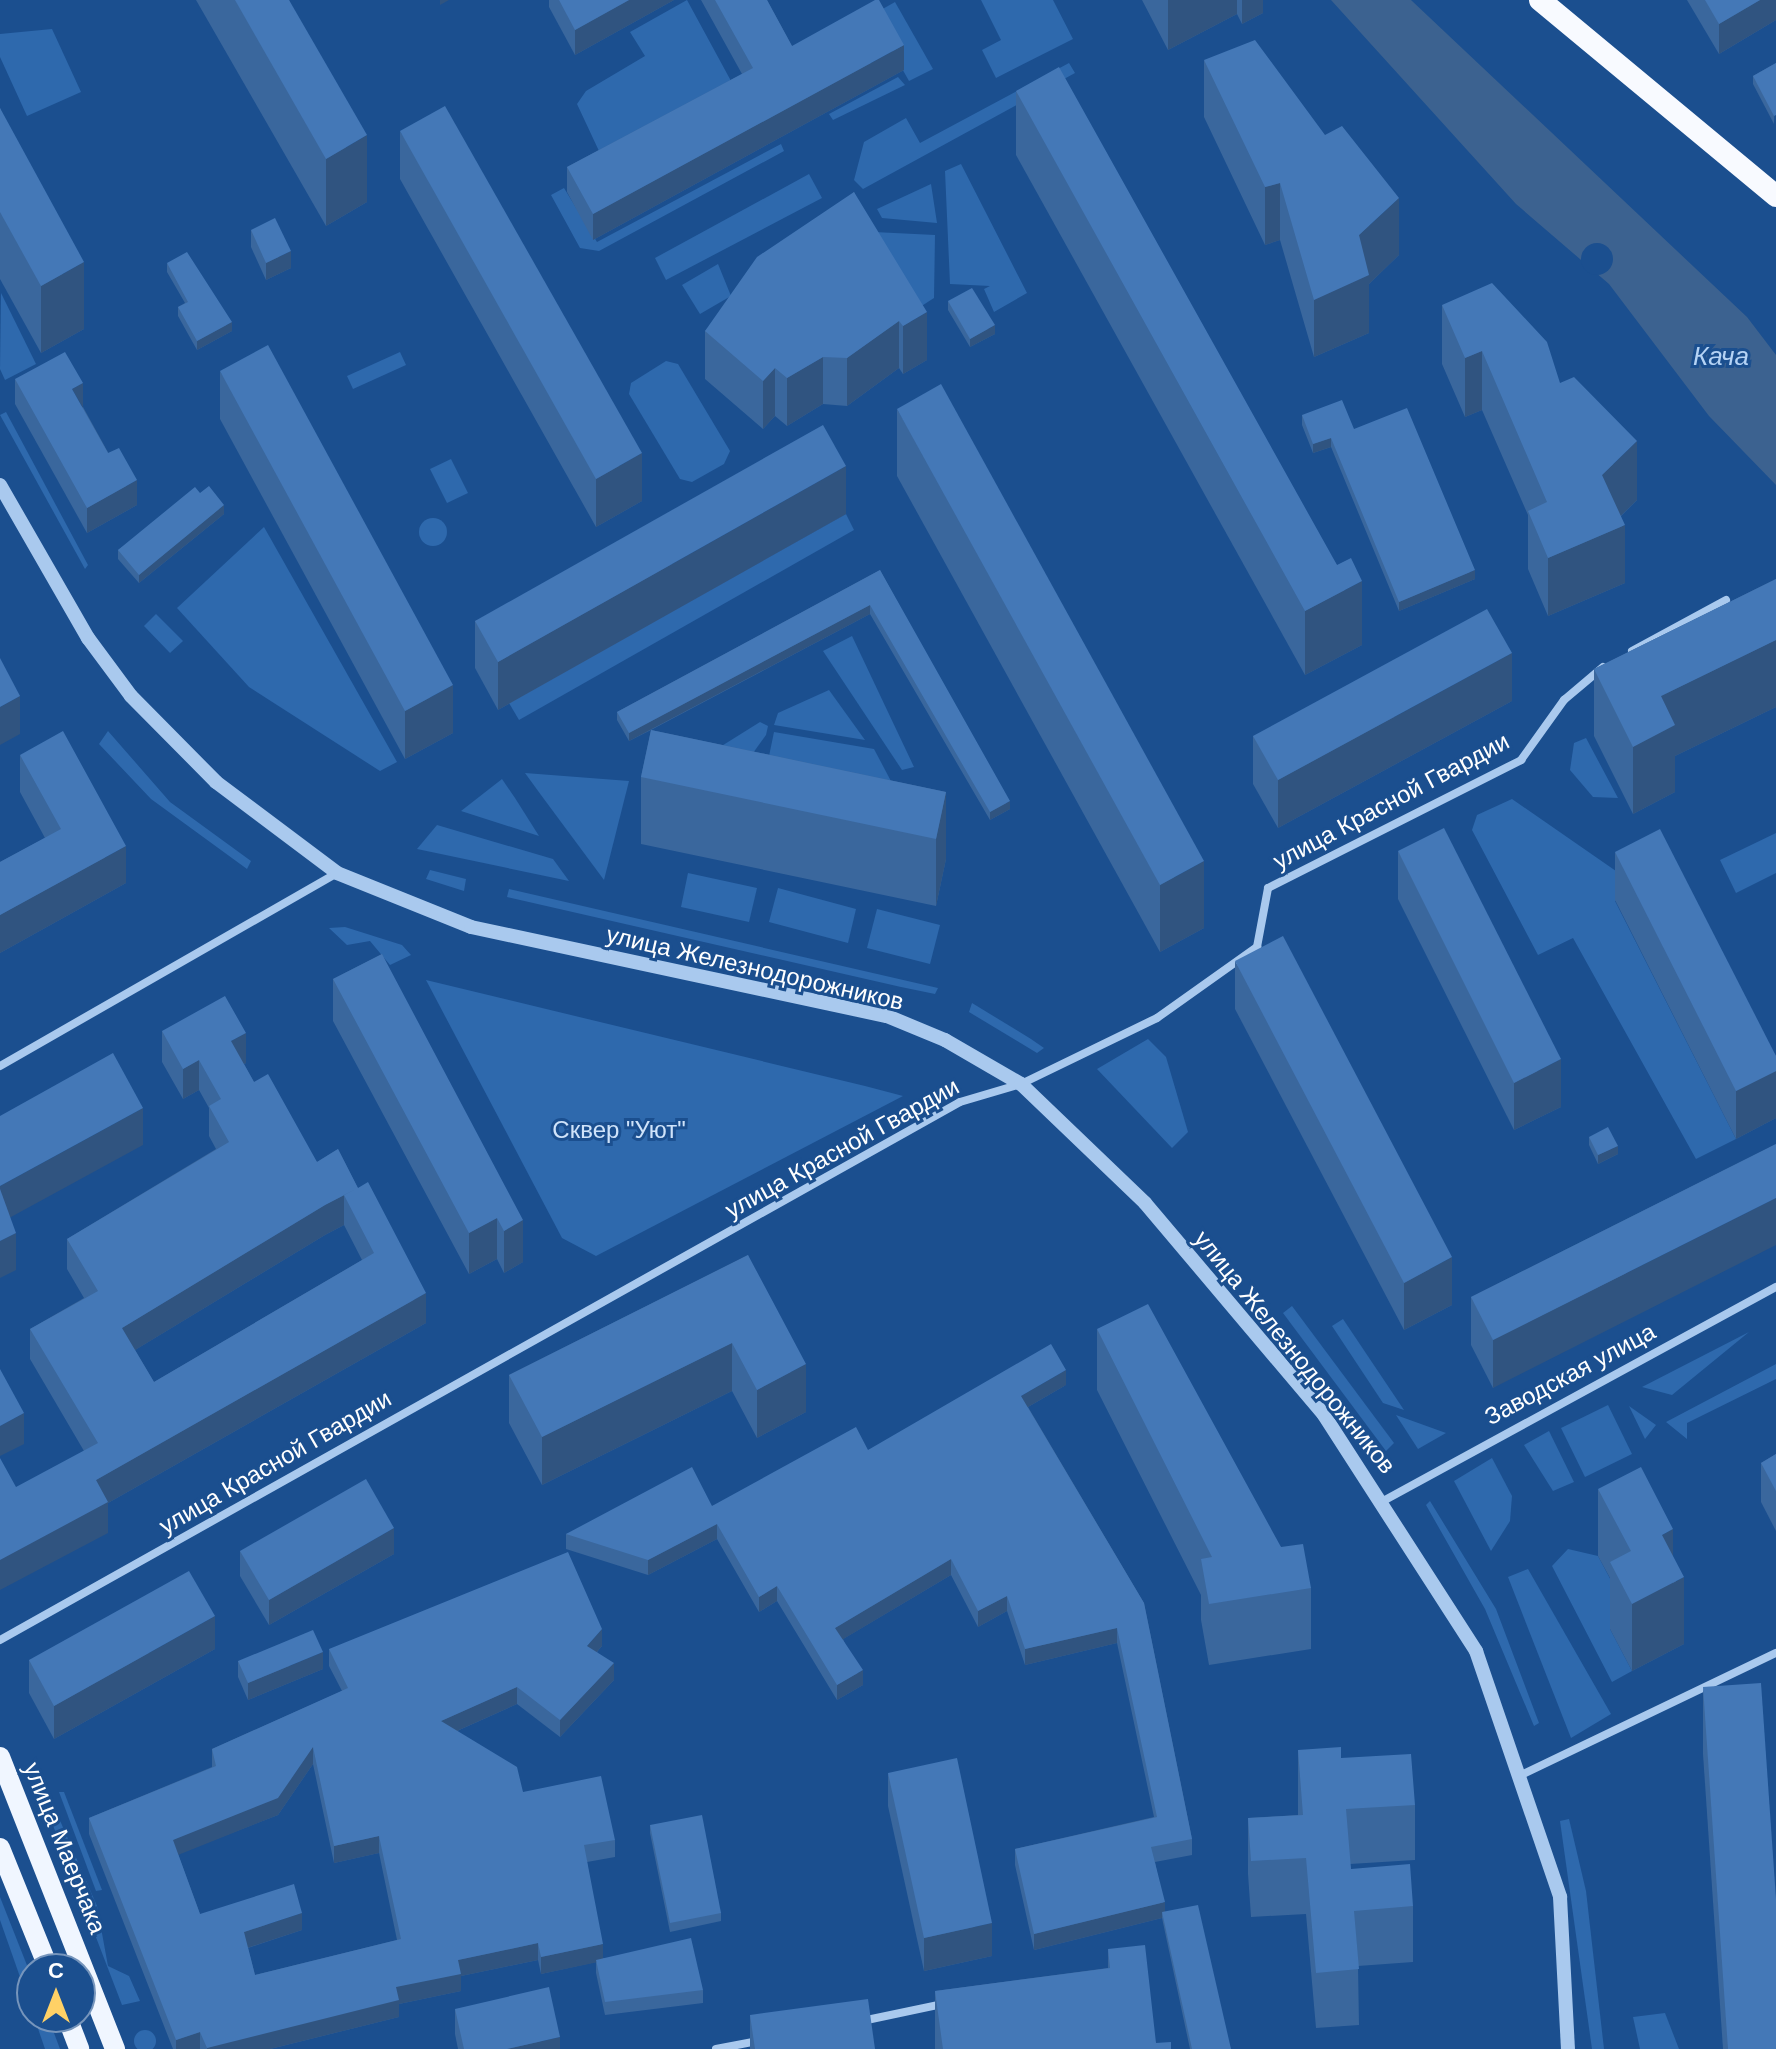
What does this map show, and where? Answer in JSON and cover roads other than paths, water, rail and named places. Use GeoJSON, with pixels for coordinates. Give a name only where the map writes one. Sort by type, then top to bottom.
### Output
{"type":"FeatureCollection","features":[{"type":"Feature","properties":{"kind":"highway"},"geometry":{"type":"LineString","coordinates":[[1540,0],[1776,196]]}},
{"type":"Feature","properties":{"kind":"main road","name":"улица Маерчака"},"geometry":{"type":"LineString","coordinates":[[0,1757],[115,2049]]}},
{"type":"Feature","properties":{"kind":"main road"},"geometry":{"type":"LineString","coordinates":[[0,1848],[43,1953]]}},
{"type":"Feature","properties":{"kind":"street","name":"улица Железнодорожников"},"geometry":{"type":"LineString","coordinates":[[0,485],[88,638],[131,696],[216,782],[337,873],[471,927],[887,1016],[1021,1084],[1204,1270],[1385,1500],[1476,1651],[1560,1897],[1568,2049]]}},
{"type":"Feature","properties":{"kind":"street"},"geometry":{"type":"LineString","coordinates":[[1622,656],[1726,600]]}},
{"type":"Feature","properties":{"kind":"street","name":"улица Красной Гвардии"},"geometry":{"type":"LineString","coordinates":[[0,1640],[960,1102],[1021,1084],[1157,1018],[1257,947],[1268,888],[1521,760],[1564,700],[1608,664]]}},
{"type":"Feature","properties":{"kind":"street"},"geometry":{"type":"LineString","coordinates":[[0,1066],[337,873]]}},
{"type":"Feature","properties":{"kind":"street","name":"Заводская улица"},"geometry":{"type":"LineString","coordinates":[[1385,1500],[1776,1287]]}},
{"type":"Feature","properties":{"kind":"street"},"geometry":{"type":"LineString","coordinates":[[1519,1776],[1776,1653]]}},
{"type":"Feature","properties":{"kind":"street"},"geometry":{"type":"LineString","coordinates":[[854,2022],[959,2001]]}},
{"type":"Feature","properties":{"kind":"street"},"geometry":{"type":"LineString","coordinates":[[716,2049],[777,2037]]}},
{"type":"Feature","properties":{"kind":"water","name":"Кача"},"geometry":{"type":"Polygon","coordinates":[[[1331,0],[1411,0],[1747,317],[1776,355],[1776,485],[1709,416],[1609,284],[1516,204],[1331,0]]]}},
{"type":"Feature","properties":{"kind":"park label","name":"Сквер \"Уют\""},"geometry":{"type":"Point","coordinates":[619,1130]}}]}
